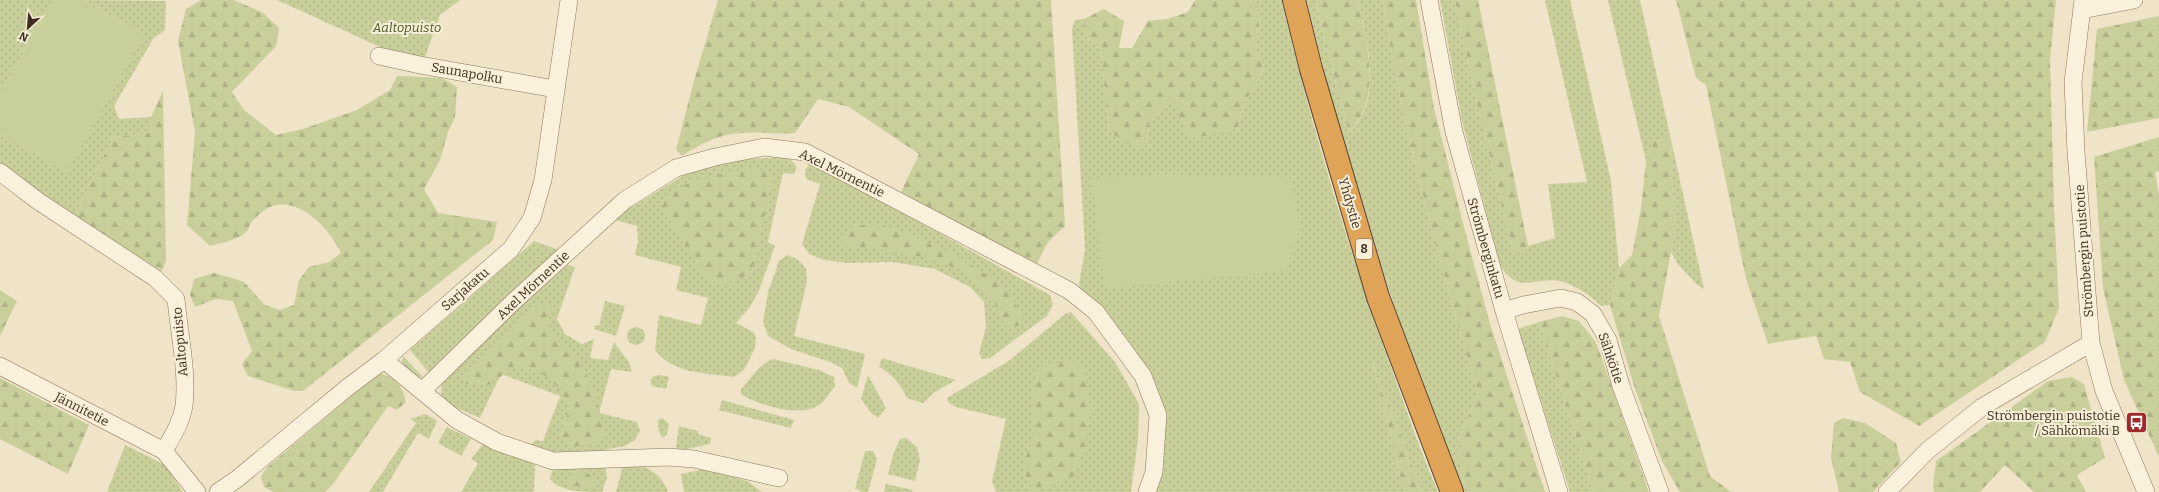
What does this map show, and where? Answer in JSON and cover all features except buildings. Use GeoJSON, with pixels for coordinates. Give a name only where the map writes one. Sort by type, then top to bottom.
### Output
{"type":"FeatureCollection","features":[{"type":"Feature","properties":{"kind":"highway","name":"Yhdystie"},"geometry":{"type":"LineString","coordinates":[[1294,0],[1311,69],[1378,297],[1452,492]]}},
{"type":"Feature","properties":{"kind":"street","name":"Sarjakatu"},"geometry":{"type":"LineString","coordinates":[[218,492],[237,479],[348,387],[384,360],[511,249],[532,218],[543,180],[569,0]]}},
{"type":"Feature","properties":{"kind":"street","name":"Strömberginkatu"},"geometry":{"type":"LineString","coordinates":[[1429,0],[1454,132],[1504,311],[1559,492]]}},
{"type":"Feature","properties":{"kind":"street"},"geometry":{"type":"LineString","coordinates":[[2082,5],[2134,0]]}},
{"type":"Feature","properties":{"kind":"street","name":"Strömbergin puistotie"},"geometry":{"type":"LineString","coordinates":[[2082,5],[2074,82],[2076,152],[2091,343],[2104,391],[2146,492]]}},
{"type":"Feature","properties":{"kind":"street","name":"Saunapolku"},"geometry":{"type":"LineString","coordinates":[[379,56],[420,65],[556,89]]}},
{"type":"Feature","properties":{"kind":"street","name":"Axel Mörnentie"},"geometry":{"type":"LineString","coordinates":[[422,391],[512,303],[624,200],[676,168],[715,156],[764,147],[793,150],[805,152],[1004,255],[1070,291],[1096,312],[1142,376],[1158,415],[1154,472],[1147,492]]}},
{"type":"Feature","properties":{"kind":"street","name":"Aaltopuisto"},"geometry":{"type":"LineString","coordinates":[[0,172],[38,201],[155,278],[176,299],[184,376],[184,406],[178,428],[164,451]]}},
{"type":"Feature","properties":{"kind":"street","name":"Sähkötie"},"geometry":{"type":"LineString","coordinates":[[1504,311],[1523,305],[1561,298],[1577,302],[1593,314],[1608,340],[1621,386],[1660,492]]}},
{"type":"Feature","properties":{"kind":"street"},"geometry":{"type":"LineString","coordinates":[[1887,492],[1927,451],[1982,407],[2091,343]]}},
{"type":"Feature","properties":{"kind":"street"},"geometry":{"type":"LineString","coordinates":[[384,360],[457,420],[490,438],[553,461],[670,457],[694,459],[779,478]]}},
{"type":"Feature","properties":{"kind":"street","name":"Jännitetie"},"geometry":{"type":"LineString","coordinates":[[0,366],[164,451]]}},
{"type":"Feature","properties":{"kind":"street"},"geometry":{"type":"LineString","coordinates":[[164,451],[197,492]]}},
{"type":"Feature","properties":{"kind":"green space"},"geometry":{"type":"Polygon","coordinates":[[[0,0],[53,0],[0,94],[0,0]]]}},
{"type":"Feature","properties":{"kind":"green space"},"geometry":{"type":"Polygon","coordinates":[[[53,0],[83,0],[144,34],[67,172],[0,134],[0,94],[53,0]]]}},
{"type":"Feature","properties":{"kind":"green space"},"geometry":{"type":"Polygon","coordinates":[[[83,0],[166,1],[165,30],[153,39],[114,106],[119,119],[151,117],[150,133],[113,137],[74,217],[0,162],[0,134],[67,171],[144,34],[83,0]]]}},
{"type":"Feature","properties":{"kind":"green space"},"geometry":{"type":"Polygon","coordinates":[[[201,0],[233,0],[262,12],[279,28],[276,46],[232,92],[244,110],[276,135],[303,129],[357,110],[390,90],[397,76],[442,78],[457,87],[455,117],[448,132],[440,160],[424,189],[438,213],[497,222],[493,240],[303,391],[295,391],[248,376],[242,364],[252,351],[233,301],[216,299],[195,307],[190,295],[194,279],[214,273],[244,282],[265,305],[280,310],[294,305],[299,280],[309,267],[329,262],[341,253],[329,234],[312,216],[292,206],[281,205],[270,207],[254,219],[244,234],[230,241],[210,246],[187,225],[195,132],[178,41],[186,9],[201,0]]]}},
{"type":"Feature","properties":{"kind":"green space","name":"Aaltopuisto"},"geometry":{"type":"Polygon","coordinates":[[[277,0],[460,0],[440,15],[425,57],[389,51],[277,0]]]}},
{"type":"Feature","properties":{"kind":"green space"},"geometry":{"type":"Polygon","coordinates":[[[718,0],[1051,0],[1065,226],[1048,242],[1037,264],[901,192],[919,154],[849,107],[818,99],[795,133],[748,133],[725,135],[696,147],[682,156],[676,150],[695,77],[718,0]]]}},
{"type":"Feature","properties":{"kind":"green space"},"geometry":{"type":"Polygon","coordinates":[[[1195,0],[1255,0],[1260,16],[1256,48],[1264,69],[1245,102],[1237,129],[1188,139],[1173,100],[1150,120],[1146,146],[1136,147],[1109,132],[1101,50],[1084,36],[1084,19],[1104,9],[1124,21],[1119,48],[1132,48],[1148,21],[1167,19],[1188,12],[1195,0]]]}},
{"type":"Feature","properties":{"kind":"green space"},"geometry":{"type":"Polygon","coordinates":[[[1255,0],[1282,0],[1314,126],[1351,251],[1400,393],[1438,492],[1422,492],[1372,360],[1404,492],[1152,492],[1161,411],[1082,296],[1079,284],[1085,249],[1072,29],[1075,20],[1084,19],[1084,36],[1101,50],[1109,132],[1146,146],[1150,120],[1173,100],[1237,129],[1245,102],[1264,69],[1256,48],[1260,16],[1255,0]]]}},
{"type":"Feature","properties":{"kind":"green space"},"geometry":{"type":"Polygon","coordinates":[[[1307,0],[1317,0],[1318,12],[1349,133],[1360,119],[1367,104],[1370,87],[1368,52],[1358,0],[1383,0],[1391,50],[1412,149],[1437,248],[1478,394],[1459,436],[1458,468],[1468,492],[1464,492],[1436,424],[1388,286],[1334,109],[1307,0]]]}},
{"type":"Feature","properties":{"kind":"green space"},"geometry":{"type":"Polygon","coordinates":[[[1317,0],[1358,0],[1368,52],[1370,70],[1369,87],[1366,103],[1360,119],[1349,133],[1318,12],[1317,0]]]}},
{"type":"Feature","properties":{"kind":"green space"},"geometry":{"type":"Polygon","coordinates":[[[1383,0],[1416,0],[1434,108],[1464,227],[1490,324],[1545,492],[1468,492],[1458,468],[1459,436],[1478,394],[1437,248],[1412,149],[1391,50],[1383,0]]]}},
{"type":"Feature","properties":{"kind":"green space"},"geometry":{"type":"Polygon","coordinates":[[[1440,0],[1455,0],[1477,103],[1514,256],[1528,246],[1555,238],[1548,184],[1587,182],[1545,0],[1570,0],[1611,181],[1619,268],[1610,305],[1601,306],[1582,291],[1560,281],[1551,280],[1527,283],[1513,280],[1500,265],[1462,121],[1440,0]]]}},
{"type":"Feature","properties":{"kind":"green space"},"geometry":{"type":"Polygon","coordinates":[[[1455,0],[1478,0],[1528,246],[1514,256],[1477,103],[1455,0]]]}},
{"type":"Feature","properties":{"kind":"green space"},"geometry":{"type":"Polygon","coordinates":[[[1608,0],[1640,0],[1670,137],[1654,141],[1646,161],[1608,0]]]}},
{"type":"Feature","properties":{"kind":"green space"},"geometry":{"type":"Polygon","coordinates":[[[1676,0],[2056,0],[2050,60],[2054,205],[2059,308],[2045,342],[1919,426],[1860,392],[1850,362],[1824,359],[1816,336],[1768,344],[1746,279],[1706,85],[1696,78],[1676,0]]]}},
{"type":"Feature","properties":{"kind":"green space"},"geometry":{"type":"Polygon","coordinates":[[[2159,16],[2159,118],[2087,132],[2097,29],[2159,16]]]}},
{"type":"Feature","properties":{"kind":"green space"},"geometry":{"type":"Polygon","coordinates":[[[163,91],[166,261],[162,271],[74,217],[113,137],[149,133],[151,117],[163,91]]]}},
{"type":"Feature","properties":{"kind":"green space"},"geometry":{"type":"Polygon","coordinates":[[[1671,137],[1675,231],[1659,316],[1710,476],[1731,492],[1680,492],[1662,461],[1635,389],[1610,305],[1619,268],[1632,255],[1641,208],[1646,161],[1654,141],[1671,137]]]}},
{"type":"Feature","properties":{"kind":"green space"},"geometry":{"type":"Polygon","coordinates":[[[2159,137],[2159,171],[2155,172],[2159,195],[2159,457],[2124,380],[2103,288],[2094,157],[2159,137]]]}},
{"type":"Feature","properties":{"kind":"green space"},"geometry":{"type":"Polygon","coordinates":[[[1671,141],[1704,289],[1696,284],[1677,263],[1671,252],[1675,231],[1671,141]]]}},
{"type":"Feature","properties":{"kind":"green space"},"geometry":{"type":"Polygon","coordinates":[[[788,157],[797,167],[794,174],[783,173],[768,242],[775,246],[758,293],[750,307],[736,323],[753,332],[756,337],[755,348],[744,370],[734,377],[691,371],[671,364],[662,358],[655,350],[659,315],[701,325],[708,298],[676,290],[681,267],[635,255],[638,241],[637,226],[612,219],[689,172],[727,160],[788,157]]]}},
{"type":"Feature","properties":{"kind":"green space"},"geometry":{"type":"Polygon","coordinates":[[[809,164],[817,165],[1050,295],[1053,305],[1047,316],[990,358],[982,359],[979,353],[986,327],[984,302],[970,287],[935,269],[893,262],[848,263],[823,260],[809,254],[802,244],[820,184],[806,179],[805,170],[809,164]]]}},
{"type":"Feature","properties":{"kind":"green space"},"geometry":{"type":"Polygon","coordinates":[[[754,168],[773,175],[754,264],[747,275],[722,287],[703,274],[662,209],[667,194],[695,180],[754,168]]]}},
{"type":"Feature","properties":{"kind":"green space"},"geometry":{"type":"Polygon","coordinates":[[[1164,174],[1291,178],[1300,229],[1286,271],[1104,288],[1092,179],[1164,174]]]}},
{"type":"Feature","properties":{"kind":"green space"},"geometry":{"type":"Polygon","coordinates":[[[852,225],[881,225],[906,233],[957,256],[1005,287],[1021,313],[1023,323],[1010,330],[1003,323],[993,298],[959,269],[918,256],[874,249],[848,249],[840,240],[852,225]]]}},
{"type":"Feature","properties":{"kind":"green space"},"geometry":{"type":"Polygon","coordinates":[[[534,241],[559,250],[431,375],[410,350],[534,241]]]}},
{"type":"Feature","properties":{"kind":"green space"},"geometry":{"type":"Polygon","coordinates":[[[787,255],[797,259],[806,268],[807,282],[794,336],[865,354],[857,388],[849,383],[842,368],[830,362],[791,349],[768,336],[763,322],[768,292],[779,261],[787,255]]]}},
{"type":"Feature","properties":{"kind":"green space"},"geometry":{"type":"Polygon","coordinates":[[[563,264],[575,267],[557,319],[565,334],[582,344],[594,339],[590,358],[608,360],[614,342],[629,362],[632,372],[611,369],[599,413],[637,422],[640,431],[635,440],[625,446],[575,454],[549,452],[530,445],[536,440],[543,441],[560,396],[501,374],[480,418],[454,407],[441,396],[442,384],[563,264]]]}},
{"type":"Feature","properties":{"kind":"green space"},"geometry":{"type":"Polygon","coordinates":[[[0,290],[17,301],[0,336],[0,290]]]}},
{"type":"Feature","properties":{"kind":"green space"},"geometry":{"type":"Polygon","coordinates":[[[605,301],[625,306],[616,336],[594,329],[595,325],[599,326],[605,301]]]}},
{"type":"Feature","properties":{"kind":"green space"},"geometry":{"type":"Polygon","coordinates":[[[552,303],[548,322],[550,333],[583,367],[595,392],[605,437],[592,444],[573,447],[560,437],[570,407],[556,385],[538,370],[512,369],[487,386],[466,384],[463,374],[481,359],[538,304],[552,303]]]}},
{"type":"Feature","properties":{"kind":"green space"},"geometry":{"type":"Polygon","coordinates":[[[1071,312],[1115,362],[1139,404],[1138,439],[1131,492],[996,492],[992,481],[1006,419],[956,407],[948,402],[947,398],[1010,360],[1065,314],[1071,312]]]}},
{"type":"Feature","properties":{"kind":"green space"},"geometry":{"type":"Polygon","coordinates":[[[1562,316],[1579,321],[1596,342],[1649,492],[1594,492],[1539,322],[1562,316]]]}},
{"type":"Feature","properties":{"kind":"green space"},"geometry":{"type":"Polygon","coordinates":[[[1539,322],[1594,492],[1570,492],[1518,329],[1539,322]]]}},
{"type":"Feature","properties":{"kind":"green space"},"geometry":{"type":"Polygon","coordinates":[[[636,327],[642,330],[645,336],[642,342],[636,345],[630,342],[627,336],[630,330],[636,327]]]}},
{"type":"Feature","properties":{"kind":"green space"},"geometry":{"type":"Polygon","coordinates":[[[403,356],[424,378],[413,375],[402,364],[403,356]]]}},
{"type":"Feature","properties":{"kind":"green space"},"geometry":{"type":"Polygon","coordinates":[[[1371,356],[1422,492],[1404,492],[1371,356]]]}},
{"type":"Feature","properties":{"kind":"green space"},"geometry":{"type":"Polygon","coordinates":[[[882,358],[956,380],[935,392],[923,403],[907,398],[896,380],[879,367],[882,358]]]}},
{"type":"Feature","properties":{"kind":"green space"},"geometry":{"type":"Polygon","coordinates":[[[773,359],[819,370],[834,377],[835,386],[819,405],[811,409],[802,410],[791,410],[768,406],[741,394],[741,389],[763,364],[773,359]]]}},
{"type":"Feature","properties":{"kind":"green space"},"geometry":{"type":"Polygon","coordinates":[[[1069,359],[1083,369],[1091,412],[1083,453],[1074,476],[1033,492],[1022,467],[1034,437],[1032,400],[1038,368],[1069,359]]]}},
{"type":"Feature","properties":{"kind":"green space"},"geometry":{"type":"Polygon","coordinates":[[[379,373],[384,374],[397,383],[403,392],[406,402],[397,410],[388,406],[333,484],[325,492],[274,492],[264,487],[261,477],[266,468],[379,373]]]}},
{"type":"Feature","properties":{"kind":"green space"},"geometry":{"type":"Polygon","coordinates":[[[660,375],[669,377],[666,389],[652,386],[650,380],[654,376],[660,375]]]}},
{"type":"Feature","properties":{"kind":"green space"},"geometry":{"type":"Polygon","coordinates":[[[868,375],[886,408],[878,418],[871,413],[861,399],[868,375]]]}},
{"type":"Feature","properties":{"kind":"green space"},"geometry":{"type":"Polygon","coordinates":[[[2072,377],[2084,384],[2105,458],[2077,475],[2086,492],[2034,492],[2005,465],[1980,492],[1934,492],[1933,485],[1936,461],[2048,381],[2072,377]]]}},
{"type":"Feature","properties":{"kind":"green space"},"geometry":{"type":"Polygon","coordinates":[[[0,378],[89,425],[68,474],[0,439],[0,378]]]}},
{"type":"Feature","properties":{"kind":"green space"},"geometry":{"type":"Polygon","coordinates":[[[722,400],[794,420],[791,428],[719,410],[722,400]]]}},
{"type":"Feature","properties":{"kind":"green space"},"geometry":{"type":"Polygon","coordinates":[[[426,414],[437,421],[429,439],[418,433],[383,492],[369,492],[416,423],[410,419],[426,414]]]}},
{"type":"Feature","properties":{"kind":"green space"},"geometry":{"type":"Polygon","coordinates":[[[662,418],[669,424],[667,434],[663,438],[659,432],[658,425],[658,420],[662,418]]]}},
{"type":"Feature","properties":{"kind":"green space"},"geometry":{"type":"Polygon","coordinates":[[[1843,418],[1865,423],[1896,443],[1901,462],[1873,492],[1839,492],[1831,458],[1834,423],[1843,418]]]}},
{"type":"Feature","properties":{"kind":"green space"},"geometry":{"type":"Polygon","coordinates":[[[679,426],[698,431],[698,434],[711,438],[710,444],[682,450],[676,447],[679,426]]]}},
{"type":"Feature","properties":{"kind":"green space"},"geometry":{"type":"Polygon","coordinates":[[[447,427],[471,439],[461,456],[438,443],[447,427]]]}},
{"type":"Feature","properties":{"kind":"green space"},"geometry":{"type":"Polygon","coordinates":[[[906,438],[917,447],[920,460],[915,481],[888,474],[894,452],[900,439],[906,438]]]}},
{"type":"Feature","properties":{"kind":"green space"},"geometry":{"type":"Polygon","coordinates":[[[484,443],[524,457],[535,465],[534,492],[461,492],[478,463],[471,459],[484,443]]]}},
{"type":"Feature","properties":{"kind":"green space"},"geometry":{"type":"Polygon","coordinates":[[[125,445],[165,465],[183,492],[107,492],[125,445]]]}},
{"type":"Feature","properties":{"kind":"green space"},"geometry":{"type":"Polygon","coordinates":[[[865,451],[873,451],[877,459],[868,492],[860,492],[860,490],[855,489],[865,451]]]}},
{"type":"Feature","properties":{"kind":"green space"},"geometry":{"type":"Polygon","coordinates":[[[631,463],[654,472],[662,480],[668,492],[616,492],[622,469],[631,463]]]}},
{"type":"Feature","properties":{"kind":"green space"},"geometry":{"type":"Polygon","coordinates":[[[605,466],[607,478],[602,492],[566,489],[560,487],[550,479],[553,467],[605,466]]]}},
{"type":"Feature","properties":{"kind":"green space"},"geometry":{"type":"Polygon","coordinates":[[[704,469],[747,481],[762,492],[684,492],[681,474],[704,469]]]}},
{"type":"Feature","properties":{"kind":"green space"},"geometry":{"type":"Polygon","coordinates":[[[572,474],[589,474],[595,482],[588,489],[568,484],[572,474]]]}},
{"type":"Feature","properties":{"kind":"green space"},"geometry":{"type":"Polygon","coordinates":[[[886,484],[913,490],[912,492],[884,492],[886,484]]]}},
{"type":"Feature","properties":{"kind":"place","name":"Strömbergin puistotie / Sähkömäki B"},"geometry":{"type":"Point","coordinates":[2136,422]}}]}
